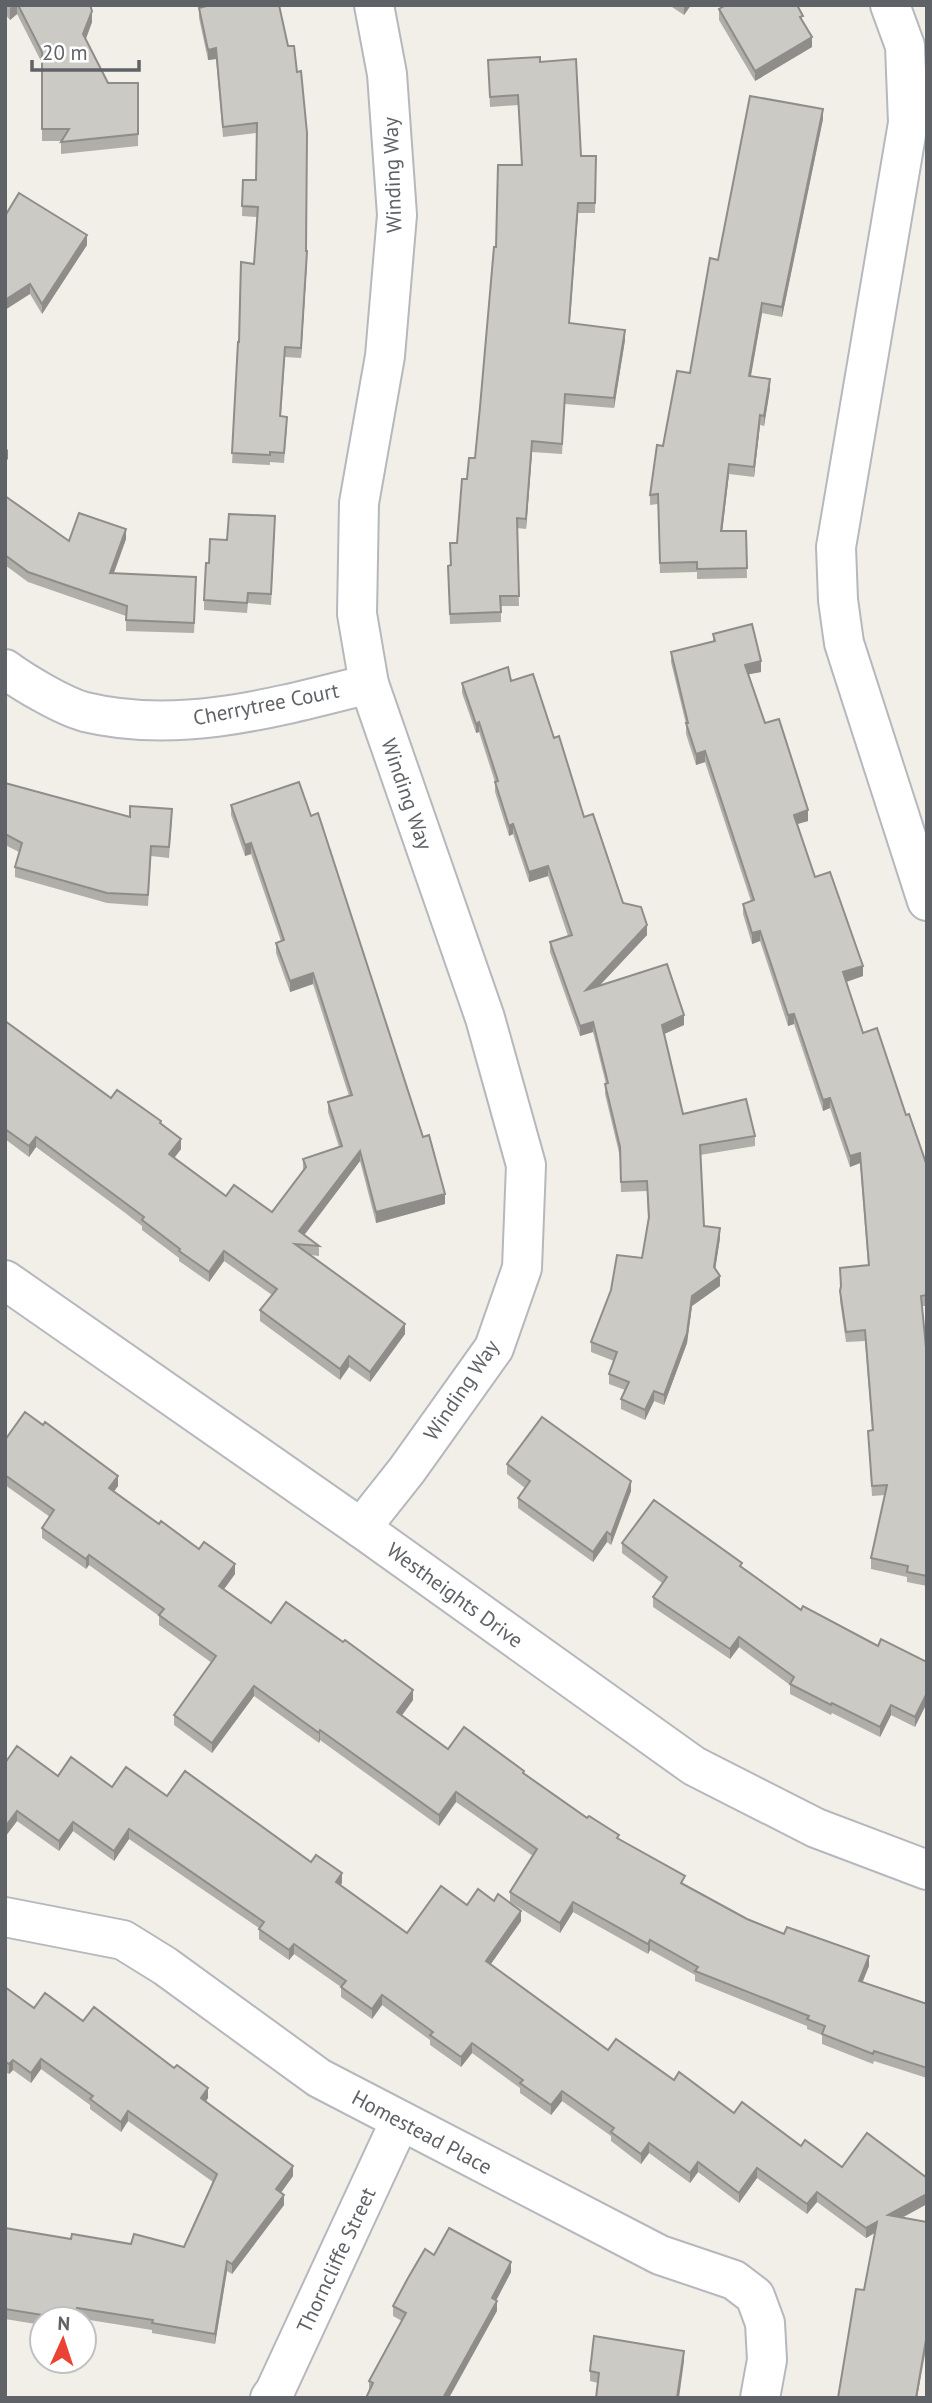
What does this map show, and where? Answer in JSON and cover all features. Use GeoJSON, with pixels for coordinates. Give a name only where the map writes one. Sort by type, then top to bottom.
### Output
{"type":"FeatureCollection","features":[{"type":"Feature","properties":{"kind":"street","name":"Winding Way"},"geometry":{"type":"LineString","coordinates":[[361,1528],[407,1470],[494,1348],[522,1268],[526,1165],[485,1018],[369,684],[357,614],[359,503],[385,356],[397,215],[387,74],[374,5]]}},
{"type":"Feature","properties":{"kind":"street"},"geometry":{"type":"LineString","coordinates":[[890,5],[905,46],[908,123],[836,547],[838,600],[844,643],[927,901]]}},
{"type":"Feature","properties":{"kind":"street","name":"Cherrytree Court"},"geometry":{"type":"LineString","coordinates":[[5,670],[21,681],[83,711],[148,722],[217,718],[369,684]]}},
{"type":"Feature","properties":{"kind":"street","name":"Westheights Drive"},"geometry":{"type":"LineString","coordinates":[[8,1288],[361,1528],[694,1766],[816,1828],[927,1870]]}},
{"type":"Feature","properties":{"kind":"street","name":"Homestead Place"},"geometry":{"type":"LineString","coordinates":[[5,1917],[123,1940],[166,1966],[319,2078],[660,2255],[734,2280],[755,2296],[765,2323],[767,2360],[760,2398]]}},
{"type":"Feature","properties":{"kind":"street","name":"Thorncliffe Street"},"geometry":{"type":"LineString","coordinates":[[270,2398],[400,2122]]}},
{"type":"Feature","properties":{"kind":"building"},"geometry":{"type":"Polygon","coordinates":[[[18,5],[90,5],[92,11],[83,34],[108,83],[138,83],[138,134],[61,142],[69,129],[42,129],[42,52],[18,5]]]}},
{"type":"Feature","properties":{"kind":"building"},"geometry":{"type":"Polygon","coordinates":[[[210,5],[279,5],[288,46],[294,46],[297,72],[301,71],[307,133],[307,251],[301,348],[285,347],[280,416],[287,417],[284,453],[232,453],[241,262],[254,264],[258,207],[242,206],[243,180],[256,180],[257,123],[223,127],[216,48],[208,50],[199,8],[210,5]]]}},
{"type":"Feature","properties":{"kind":"building"},"geometry":{"type":"Polygon","coordinates":[[[726,5],[797,5],[803,16],[800,17],[812,37],[755,71],[719,9],[726,5]]]}},
{"type":"Feature","properties":{"kind":"building"},"geometry":{"type":"Polygon","coordinates":[[[540,57],[540,62],[576,59],[581,156],[596,156],[595,203],[578,203],[569,323],[625,330],[614,398],[565,394],[562,444],[532,441],[526,519],[517,518],[519,596],[500,596],[501,612],[450,614],[450,543],[457,543],[462,479],[467,479],[469,458],[475,458],[496,247],[498,165],[522,165],[518,95],[490,97],[488,60],[540,57]]]}},
{"type":"Feature","properties":{"kind":"building"},"geometry":{"type":"Polygon","coordinates":[[[750,96],[823,109],[782,307],[762,303],[749,376],[770,379],[764,416],[760,415],[754,467],[729,464],[721,531],[746,531],[747,568],[697,569],[697,562],[660,563],[658,494],[650,495],[657,445],[663,446],[677,371],[690,373],[710,258],[718,260],[750,96]]]}},
{"type":"Feature","properties":{"kind":"building"},"geometry":{"type":"Polygon","coordinates":[[[19,193],[87,235],[42,304],[30,284],[5,300],[5,216],[19,193]]]}},
{"type":"Feature","properties":{"kind":"building"},"geometry":{"type":"Polygon","coordinates":[[[5,496],[69,541],[79,513],[126,529],[110,573],[196,577],[194,623],[126,620],[127,606],[28,572],[5,555],[5,496]]]}},
{"type":"Feature","properties":{"kind":"building"},"geometry":{"type":"Polygon","coordinates":[[[229,514],[275,516],[271,594],[248,593],[247,603],[204,600],[210,539],[227,540],[229,514]]]}},
{"type":"Feature","properties":{"kind":"building"},"geometry":{"type":"Polygon","coordinates":[[[752,624],[761,661],[745,665],[765,723],[779,719],[808,810],[794,815],[815,877],[830,872],[863,966],[843,972],[863,1033],[877,1028],[906,1115],[909,1114],[927,1166],[927,1295],[921,1296],[927,1358],[927,1576],[907,1572],[908,1566],[871,1558],[887,1485],[872,1486],[868,1431],[873,1430],[865,1330],[846,1332],[840,1291],[840,1268],[869,1265],[860,1153],[850,1156],[830,1098],[823,1100],[794,1014],[788,1015],[760,931],[752,933],[743,904],[754,900],[705,751],[696,754],[686,723],[671,652],[715,641],[713,634],[752,624]]]}},
{"type":"Feature","properties":{"kind":"building"},"geometry":{"type":"Polygon","coordinates":[[[508,667],[511,681],[533,674],[554,738],[559,736],[584,817],[593,814],[623,903],[641,907],[647,925],[586,990],[667,964],[684,1015],[662,1025],[683,1114],[746,1099],[755,1136],[700,1145],[704,1226],[720,1228],[714,1267],[720,1276],[692,1296],[687,1333],[664,1395],[654,1391],[645,1410],[621,1399],[629,1382],[609,1374],[617,1352],[591,1342],[611,1290],[617,1255],[642,1258],[649,1217],[647,1181],[621,1182],[620,1147],[593,1022],[580,1026],[550,942],[572,935],[548,866],[529,872],[513,824],[509,826],[479,722],[476,724],[462,683],[508,667]]]}},
{"type":"Feature","properties":{"kind":"building"},"geometry":{"type":"Polygon","coordinates":[[[299,782],[311,816],[318,813],[423,1137],[429,1135],[445,1194],[376,1212],[360,1151],[299,1231],[319,1246],[295,1244],[405,1324],[370,1372],[349,1356],[340,1369],[260,1310],[277,1289],[224,1251],[209,1272],[142,1220],[144,1217],[36,1137],[29,1146],[5,1129],[5,1021],[111,1098],[117,1090],[161,1121],[160,1123],[181,1139],[169,1154],[226,1196],[234,1185],[272,1212],[306,1167],[303,1159],[342,1146],[328,1102],[352,1095],[313,973],[290,981],[276,943],[284,940],[251,843],[245,845],[231,805],[299,782]]]}},
{"type":"Feature","properties":{"kind":"building"},"geometry":{"type":"Polygon","coordinates":[[[5,783],[130,817],[130,806],[172,809],[169,847],[151,846],[148,895],[107,893],[15,867],[22,843],[5,834],[5,783]]]}},
{"type":"Feature","properties":{"kind":"building"},"geometry":{"type":"Polygon","coordinates":[[[25,1412],[43,1425],[45,1422],[118,1476],[109,1488],[199,1549],[204,1542],[235,1564],[219,1586],[271,1623],[286,1602],[343,1642],[345,1640],[413,1690],[397,1712],[448,1749],[464,1727],[587,1818],[589,1816],[619,1835],[617,1838],[685,1876],[681,1883],[747,1919],[784,1934],[787,1927],[869,1956],[859,1981],[927,2004],[927,2068],[874,2051],[873,2054],[822,2034],[825,2026],[807,2019],[809,2016],[695,1971],[698,1967],[650,1940],[648,1944],[573,1902],[560,1923],[510,1892],[537,1849],[456,1792],[439,1815],[254,1686],[212,1743],[174,1715],[216,1656],[159,1615],[164,1609],[89,1555],[86,1559],[42,1528],[54,1510],[5,1475],[5,1440],[25,1412]]]}},
{"type":"Feature","properties":{"kind":"building"},"geometry":{"type":"Polygon","coordinates":[[[542,1417],[631,1481],[611,1535],[607,1532],[593,1552],[518,1498],[530,1481],[507,1464],[542,1417]]]}},
{"type":"Feature","properties":{"kind":"building"},"geometry":{"type":"Polygon","coordinates":[[[654,1500],[742,1563],[740,1566],[801,1610],[803,1606],[878,1646],[881,1639],[927,1662],[927,1693],[915,1717],[891,1705],[880,1727],[832,1703],[831,1705],[790,1684],[794,1677],[739,1637],[730,1649],[653,1597],[667,1577],[622,1543],[654,1500]]]}},
{"type":"Feature","properties":{"kind":"building"},"geometry":{"type":"Polygon","coordinates":[[[17,1746],[58,1776],[71,1757],[112,1787],[126,1767],[167,1796],[185,1771],[311,1862],[316,1855],[342,1873],[336,1882],[407,1933],[441,1886],[467,1905],[478,1889],[494,1901],[498,1894],[521,1911],[486,1961],[608,2050],[616,2039],[674,2080],[679,2072],[734,2113],[742,2102],[801,2146],[805,2140],[842,2167],[867,2133],[927,2178],[927,2194],[888,2215],[927,2222],[927,2334],[916,2398],[838,2398],[856,2289],[864,2290],[877,2222],[866,2228],[817,2192],[807,2204],[757,2168],[739,2193],[698,2162],[690,2173],[649,2143],[641,2154],[611,2132],[614,2128],[562,2091],[551,2105],[520,2083],[523,2080],[472,2043],[461,2057],[430,2035],[433,2032],[382,1995],[372,2009],[341,1987],[346,1981],[294,1944],[289,1950],[259,1929],[264,1922],[129,1829],[114,1851],[73,1822],[59,1841],[17,1811],[5,1827],[5,1763],[17,1746]]]}},
{"type":"Feature","properties":{"kind":"building"},"geometry":{"type":"Polygon","coordinates":[[[5,1987],[34,2008],[45,1993],[83,2021],[94,2007],[174,2068],[177,2065],[208,2088],[201,2098],[293,2166],[276,2189],[284,2195],[232,2264],[227,2261],[215,2334],[98,2311],[98,2305],[28,2305],[28,2313],[5,2309],[5,2228],[71,2239],[72,2234],[131,2244],[134,2234],[184,2247],[217,2174],[128,2111],[121,2122],[90,2099],[93,2096],[41,2059],[31,2073],[13,2060],[9,2064],[5,2062],[5,1987]]]}},
{"type":"Feature","properties":{"kind":"building"},"geometry":{"type":"Polygon","coordinates":[[[449,2228],[511,2262],[492,2298],[497,2301],[443,2398],[366,2398],[373,2383],[369,2381],[406,2313],[393,2306],[425,2249],[434,2255],[449,2228]]]}},
{"type":"Feature","properties":{"kind":"building"},"geometry":{"type":"Polygon","coordinates":[[[594,2336],[684,2351],[677,2398],[596,2398],[599,2373],[590,2371],[594,2336]]]}}]}
